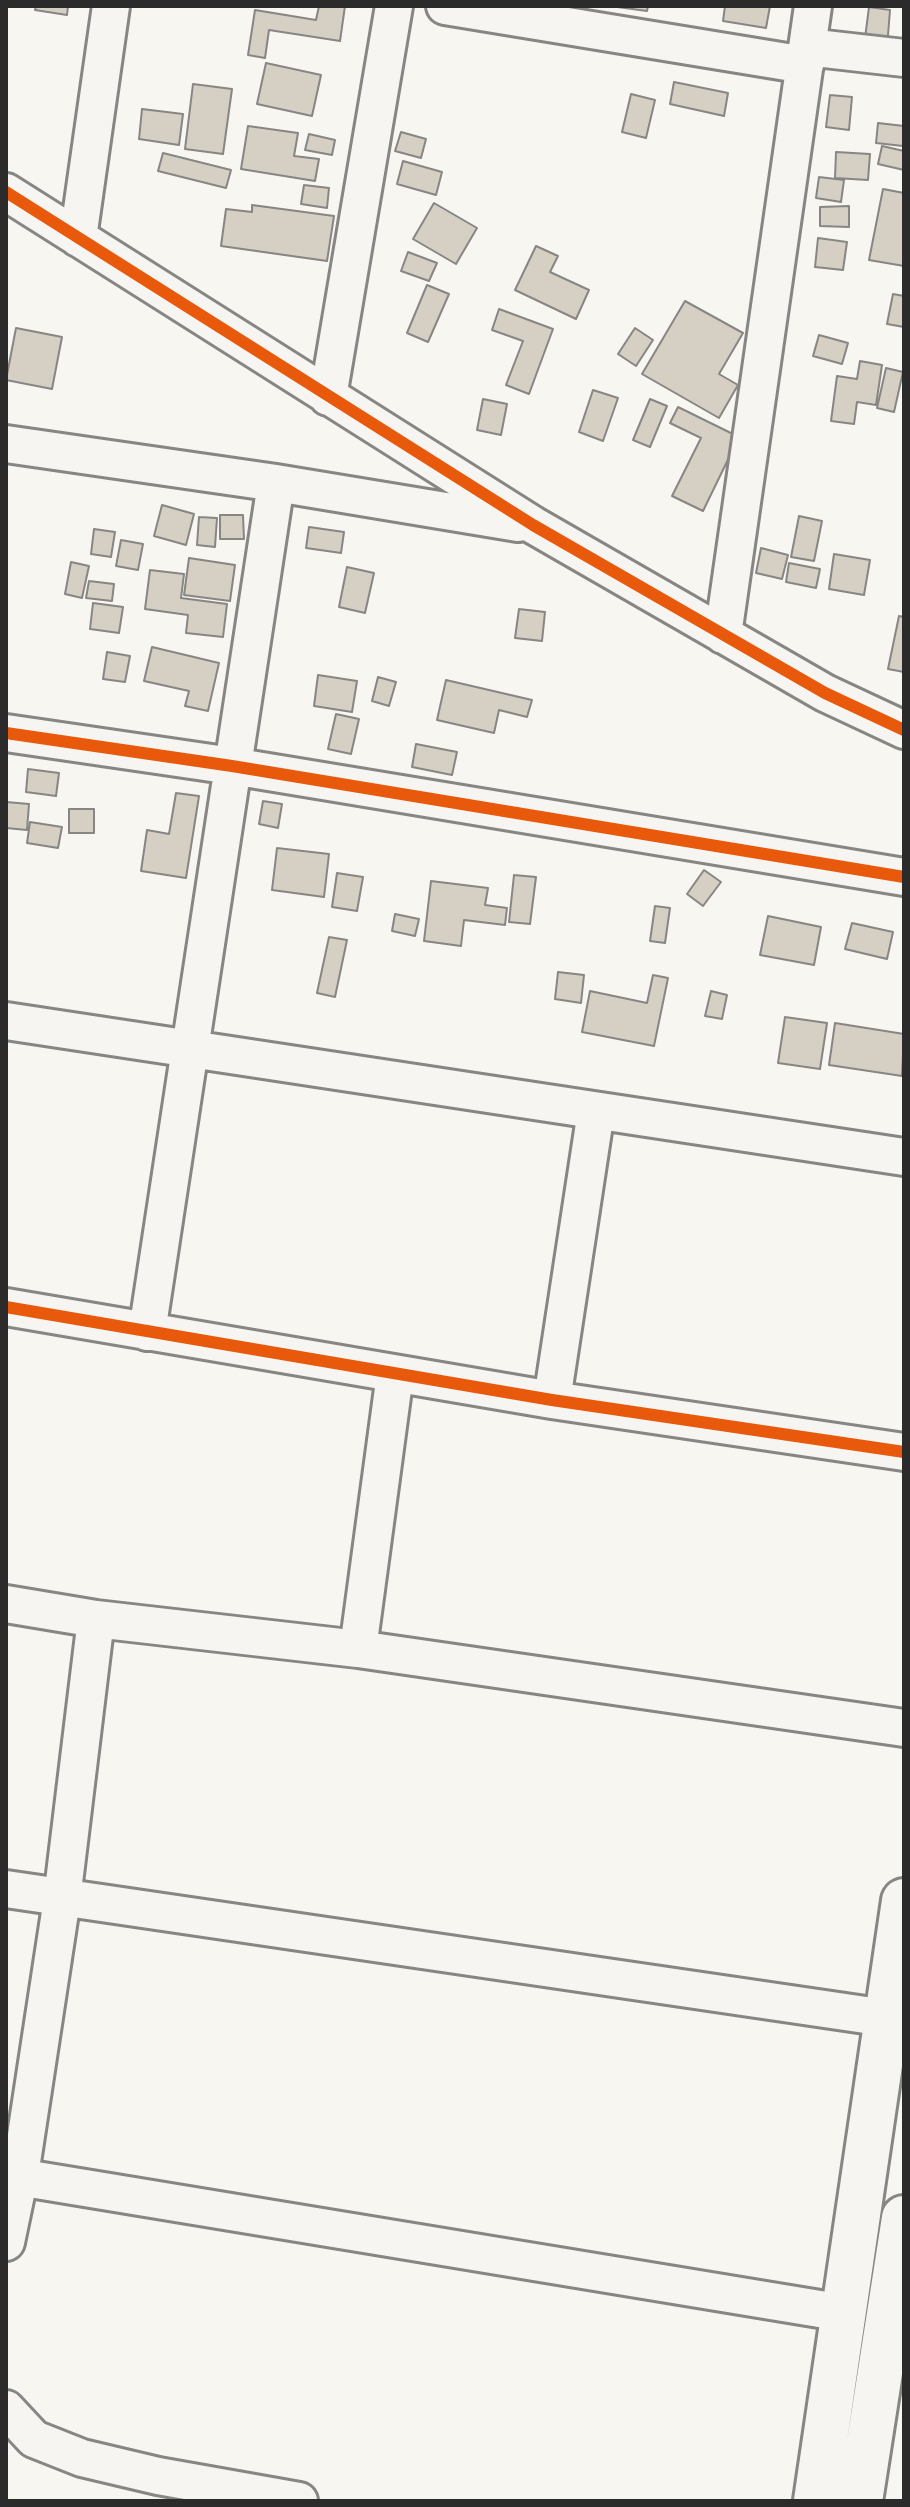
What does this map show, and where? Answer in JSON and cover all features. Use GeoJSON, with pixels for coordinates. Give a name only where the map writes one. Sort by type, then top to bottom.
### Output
{"type":"FeatureCollection","features":[{"type":"Feature","properties":{"kind":"main road"},"geometry":{"type":"LineString","coordinates":[[816,2501],[904,1901]]}},
{"type":"Feature","properties":{"kind":"main road"},"geometry":{"type":"LineString","coordinates":[[860,2501],[896,2324],[904,2218]]}},
{"type":"Feature","properties":{"kind":"street"},"geometry":{"type":"LineString","coordinates":[[78,238],[111,6]]}},
{"type":"Feature","properties":{"kind":"street"},"geometry":{"type":"LineString","coordinates":[[328,397],[394,6]]}},
{"type":"Feature","properties":{"kind":"street"},"geometry":{"type":"LineString","coordinates":[[445,6],[806,56],[904,58]]}},
{"type":"Feature","properties":{"kind":"street"},"geometry":{"type":"LineString","coordinates":[[723,635],[813,6]]}},
{"type":"Feature","properties":{"kind":"street"},"geometry":{"type":"LineString","coordinates":[[6,192],[533,525],[825,693],[904,730]]}},
{"type":"Feature","properties":{"kind":"street"},"geometry":{"type":"LineString","coordinates":[[6,444],[276,483],[533,525]]}},
{"type":"Feature","properties":{"kind":"street"},"geometry":{"type":"LineString","coordinates":[[147,1332],[276,483]]}},
{"type":"Feature","properties":{"kind":"street"},"geometry":{"type":"LineString","coordinates":[[6,733],[232,766],[904,877]]}},
{"type":"Feature","properties":{"kind":"street"},"geometry":{"type":"LineString","coordinates":[[6,1021],[904,1157]]}},
{"type":"Feature","properties":{"kind":"street"},"geometry":{"type":"LineString","coordinates":[[552,1400],[596,1111]]}},
{"type":"Feature","properties":{"kind":"street"},"geometry":{"type":"LineString","coordinates":[[6,1307],[552,1400],[904,1452]]}},
{"type":"Feature","properties":{"kind":"street"},"geometry":{"type":"LineString","coordinates":[[358,1649],[395,1374]]}},
{"type":"Feature","properties":{"kind":"street"},"geometry":{"type":"LineString","coordinates":[[6,1604],[96,1619],[358,1649],[904,1728]]}},
{"type":"Feature","properties":{"kind":"street"},"geometry":{"type":"LineString","coordinates":[[6,2242],[13,2175],[62,1899],[96,1619]]}},
{"type":"Feature","properties":{"kind":"street"},"geometry":{"type":"LineString","coordinates":[[6,1889],[886,2018]]}},
{"type":"Feature","properties":{"kind":"street"},"geometry":{"type":"LineString","coordinates":[[13,2175],[844,2313]]}},
{"type":"Feature","properties":{"kind":"street"},"geometry":{"type":"LineString","coordinates":[[6,2409],[34,2439],[82,2458],[158,2476],[299,2501]]}},
{"type":"Feature","properties":{"kind":"building"},"geometry":{"type":"Polygon","coordinates":[[[36,6],[68,6],[67,15],[35,10],[36,6]]]}},
{"type":"Feature","properties":{"kind":"building"},"geometry":{"type":"Polygon","coordinates":[[[319,6],[345,6],[340,41],[269,30],[265,58],[248,55],[255,10],[316,20],[319,6]]]}},
{"type":"Feature","properties":{"kind":"building"},"geometry":{"type":"Polygon","coordinates":[[[610,6],[648,6],[647,11],[610,6]]]}},
{"type":"Feature","properties":{"kind":"building"},"geometry":{"type":"Polygon","coordinates":[[[725,6],[770,6],[766,28],[723,21],[725,6]]]}},
{"type":"Feature","properties":{"kind":"building"},"geometry":{"type":"Polygon","coordinates":[[[869,7],[890,10],[887,48],[864,46],[869,7]]]}},
{"type":"Feature","properties":{"kind":"building"},"geometry":{"type":"Polygon","coordinates":[[[266,63],[321,75],[312,116],[257,104],[266,63]]]}},
{"type":"Feature","properties":{"kind":"building"},"geometry":{"type":"Polygon","coordinates":[[[674,82],[728,93],[724,116],[670,104],[674,82]]]}},
{"type":"Feature","properties":{"kind":"building"},"geometry":{"type":"Polygon","coordinates":[[[193,84],[232,89],[223,154],[185,149],[193,84]]]}},
{"type":"Feature","properties":{"kind":"building"},"geometry":{"type":"Polygon","coordinates":[[[631,94],[655,100],[646,138],[622,132],[631,94]]]}},
{"type":"Feature","properties":{"kind":"building"},"geometry":{"type":"Polygon","coordinates":[[[830,95],[852,97],[849,130],[826,127],[830,95]]]}},
{"type":"Feature","properties":{"kind":"building"},"geometry":{"type":"Polygon","coordinates":[[[142,109],[183,114],[179,145],[139,139],[142,109]]]}},
{"type":"Feature","properties":{"kind":"building"},"geometry":{"type":"Polygon","coordinates":[[[878,123],[904,126],[903,146],[876,143],[878,123]]]}},
{"type":"Feature","properties":{"kind":"building"},"geometry":{"type":"Polygon","coordinates":[[[248,126],[298,133],[294,156],[319,159],[315,181],[241,169],[248,126]]]}},
{"type":"Feature","properties":{"kind":"building"},"geometry":{"type":"Polygon","coordinates":[[[401,132],[426,139],[421,158],[395,151],[401,132]]]}},
{"type":"Feature","properties":{"kind":"building"},"geometry":{"type":"Polygon","coordinates":[[[309,134],[335,140],[332,155],[305,150],[309,134]]]}},
{"type":"Feature","properties":{"kind":"building"},"geometry":{"type":"Polygon","coordinates":[[[882,146],[904,151],[904,170],[878,164],[882,146]]]}},
{"type":"Feature","properties":{"kind":"building"},"geometry":{"type":"Polygon","coordinates":[[[836,152],[870,154],[868,180],[835,178],[836,152]]]}},
{"type":"Feature","properties":{"kind":"building"},"geometry":{"type":"Polygon","coordinates":[[[163,153],[231,170],[226,188],[158,171],[163,153]]]}},
{"type":"Feature","properties":{"kind":"building"},"geometry":{"type":"Polygon","coordinates":[[[403,161],[442,172],[436,195],[397,184],[403,161]]]}},
{"type":"Feature","properties":{"kind":"building"},"geometry":{"type":"Polygon","coordinates":[[[819,177],[844,180],[841,202],[816,198],[819,177]]]}},
{"type":"Feature","properties":{"kind":"building"},"geometry":{"type":"Polygon","coordinates":[[[304,185],[329,188],[327,208],[301,204],[304,185]]]}},
{"type":"Feature","properties":{"kind":"building"},"geometry":{"type":"Polygon","coordinates":[[[883,189],[904,193],[904,266],[869,260],[883,189]]]}},
{"type":"Feature","properties":{"kind":"building"},"geometry":{"type":"Polygon","coordinates":[[[434,203],[477,228],[456,264],[413,239],[434,203]]]}},
{"type":"Feature","properties":{"kind":"building"},"geometry":{"type":"Polygon","coordinates":[[[252,205],[334,216],[327,261],[221,246],[226,209],[252,212],[252,205]]]}},
{"type":"Feature","properties":{"kind":"building"},"geometry":{"type":"Polygon","coordinates":[[[849,206],[849,227],[820,226],[820,207],[849,206]]]}},
{"type":"Feature","properties":{"kind":"building"},"geometry":{"type":"Polygon","coordinates":[[[818,238],[847,242],[843,270],[815,267],[818,238]]]}},
{"type":"Feature","properties":{"kind":"building"},"geometry":{"type":"Polygon","coordinates":[[[536,246],[558,256],[550,272],[589,290],[576,319],[515,290],[536,246]]]}},
{"type":"Feature","properties":{"kind":"building"},"geometry":{"type":"Polygon","coordinates":[[[408,252],[437,263],[429,281],[401,271],[408,252]]]}},
{"type":"Feature","properties":{"kind":"building"},"geometry":{"type":"Polygon","coordinates":[[[427,285],[449,294],[428,342],[407,333],[427,285]]]}},
{"type":"Feature","properties":{"kind":"building"},"geometry":{"type":"Polygon","coordinates":[[[893,294],[904,296],[904,327],[887,324],[893,294]]]}},
{"type":"Feature","properties":{"kind":"building"},"geometry":{"type":"Polygon","coordinates":[[[685,301],[743,333],[719,374],[738,385],[719,418],[642,374],[685,301]]]}},
{"type":"Feature","properties":{"kind":"building"},"geometry":{"type":"Polygon","coordinates":[[[499,309],[553,329],[529,394],[506,385],[523,341],[492,330],[499,309]]]}},
{"type":"Feature","properties":{"kind":"building"},"geometry":{"type":"Polygon","coordinates":[[[16,328],[62,337],[52,389],[6,380],[16,328]]]}},
{"type":"Feature","properties":{"kind":"building"},"geometry":{"type":"Polygon","coordinates":[[[635,328],[653,340],[636,366],[618,354],[635,328]]]}},
{"type":"Feature","properties":{"kind":"building"},"geometry":{"type":"Polygon","coordinates":[[[819,335],[848,343],[842,364],[813,356],[819,335]]]}},
{"type":"Feature","properties":{"kind":"building"},"geometry":{"type":"Polygon","coordinates":[[[860,361],[882,365],[876,405],[857,402],[854,424],[831,421],[837,376],[857,379],[860,361]]]}},
{"type":"Feature","properties":{"kind":"building"},"geometry":{"type":"Polygon","coordinates":[[[886,368],[903,372],[894,412],[877,408],[886,368]]]}},
{"type":"Feature","properties":{"kind":"building"},"geometry":{"type":"Polygon","coordinates":[[[593,390],[618,398],[603,441],[579,432],[593,390]]]}},
{"type":"Feature","properties":{"kind":"building"},"geometry":{"type":"Polygon","coordinates":[[[483,399],[507,404],[501,435],[477,430],[483,399]]]}},
{"type":"Feature","properties":{"kind":"building"},"geometry":{"type":"Polygon","coordinates":[[[650,399],[667,406],[650,447],[633,440],[650,399]]]}},
{"type":"Feature","properties":{"kind":"building"},"geometry":{"type":"Polygon","coordinates":[[[678,407],[739,437],[703,511],[672,496],[701,438],[670,423],[678,407]]]}},
{"type":"Feature","properties":{"kind":"building"},"geometry":{"type":"Polygon","coordinates":[[[162,505],[194,514],[186,545],[154,536],[162,505]]]}},
{"type":"Feature","properties":{"kind":"building"},"geometry":{"type":"Polygon","coordinates":[[[220,515],[243,515],[244,539],[220,539],[220,515]]]}},
{"type":"Feature","properties":{"kind":"building"},"geometry":{"type":"Polygon","coordinates":[[[799,516],[822,521],[814,561],[791,557],[799,516]]]}},
{"type":"Feature","properties":{"kind":"building"},"geometry":{"type":"Polygon","coordinates":[[[199,517],[217,518],[215,547],[197,545],[199,517]]]}},
{"type":"Feature","properties":{"kind":"building"},"geometry":{"type":"Polygon","coordinates":[[[309,527],[344,532],[341,553],[306,548],[309,527]]]}},
{"type":"Feature","properties":{"kind":"building"},"geometry":{"type":"Polygon","coordinates":[[[94,529],[115,532],[111,557],[91,554],[94,529]]]}},
{"type":"Feature","properties":{"kind":"building"},"geometry":{"type":"Polygon","coordinates":[[[121,540],[143,544],[138,570],[116,566],[121,540]]]}},
{"type":"Feature","properties":{"kind":"building"},"geometry":{"type":"Polygon","coordinates":[[[761,548],[788,555],[782,579],[756,573],[761,548]]]}},
{"type":"Feature","properties":{"kind":"building"},"geometry":{"type":"Polygon","coordinates":[[[834,554],[870,560],[864,595],[829,589],[834,554]]]}},
{"type":"Feature","properties":{"kind":"building"},"geometry":{"type":"Polygon","coordinates":[[[189,558],[235,565],[230,601],[184,595],[189,558]]]}},
{"type":"Feature","properties":{"kind":"building"},"geometry":{"type":"Polygon","coordinates":[[[71,562],[89,566],[82,598],[65,594],[71,562]]]}},
{"type":"Feature","properties":{"kind":"building"},"geometry":{"type":"Polygon","coordinates":[[[789,563],[820,569],[816,588],[786,582],[789,563]]]}},
{"type":"Feature","properties":{"kind":"building"},"geometry":{"type":"Polygon","coordinates":[[[347,567],[374,573],[365,613],[339,607],[347,567]]]}},
{"type":"Feature","properties":{"kind":"building"},"geometry":{"type":"Polygon","coordinates":[[[150,570],[184,574],[181,598],[227,604],[223,637],[186,633],[188,615],[145,609],[150,570]]]}},
{"type":"Feature","properties":{"kind":"building"},"geometry":{"type":"Polygon","coordinates":[[[89,581],[114,584],[112,601],[86,598],[89,581]]]}},
{"type":"Feature","properties":{"kind":"building"},"geometry":{"type":"Polygon","coordinates":[[[93,603],[123,607],[119,633],[90,629],[93,603]]]}},
{"type":"Feature","properties":{"kind":"building"},"geometry":{"type":"Polygon","coordinates":[[[519,609],[545,612],[542,641],[515,638],[519,609]]]}},
{"type":"Feature","properties":{"kind":"building"},"geometry":{"type":"Polygon","coordinates":[[[899,616],[904,617],[904,672],[888,669],[899,616]]]}},
{"type":"Feature","properties":{"kind":"building"},"geometry":{"type":"Polygon","coordinates":[[[152,647],[219,663],[208,711],[185,706],[189,691],[144,681],[152,647]]]}},
{"type":"Feature","properties":{"kind":"building"},"geometry":{"type":"Polygon","coordinates":[[[107,652],[130,656],[125,682],[103,679],[107,652]]]}},
{"type":"Feature","properties":{"kind":"building"},"geometry":{"type":"Polygon","coordinates":[[[318,675],[357,681],[352,712],[314,706],[318,675]]]}},
{"type":"Feature","properties":{"kind":"building"},"geometry":{"type":"Polygon","coordinates":[[[378,677],[396,682],[389,706],[372,701],[378,677]]]}},
{"type":"Feature","properties":{"kind":"building"},"geometry":{"type":"Polygon","coordinates":[[[446,680],[532,700],[527,717],[499,710],[494,733],[437,720],[446,680]]]}},
{"type":"Feature","properties":{"kind":"building"},"geometry":{"type":"Polygon","coordinates":[[[336,714],[359,719],[351,754],[328,749],[336,714]]]}},
{"type":"Feature","properties":{"kind":"building"},"geometry":{"type":"Polygon","coordinates":[[[416,744],[457,752],[452,775],[412,767],[416,744]]]}},
{"type":"Feature","properties":{"kind":"building"},"geometry":{"type":"Polygon","coordinates":[[[28,769],[59,773],[56,796],[26,792],[28,769]]]}},
{"type":"Feature","properties":{"kind":"building"},"geometry":{"type":"Polygon","coordinates":[[[176,793],[199,796],[186,878],[141,871],[147,830],[169,834],[176,793]]]}},
{"type":"Feature","properties":{"kind":"building"},"geometry":{"type":"Polygon","coordinates":[[[263,801],[282,804],[278,828],[259,824],[263,801]]]}},
{"type":"Feature","properties":{"kind":"building"},"geometry":{"type":"Polygon","coordinates":[[[6,802],[29,804],[27,830],[6,828],[6,802]]]}},
{"type":"Feature","properties":{"kind":"building"},"geometry":{"type":"Polygon","coordinates":[[[69,809],[94,809],[94,833],[69,833],[69,809]]]}},
{"type":"Feature","properties":{"kind":"building"},"geometry":{"type":"Polygon","coordinates":[[[30,822],[62,827],[58,848],[27,843],[30,822]]]}},
{"type":"Feature","properties":{"kind":"building"},"geometry":{"type":"Polygon","coordinates":[[[277,848],[329,854],[324,897],[272,890],[277,848]]]}},
{"type":"Feature","properties":{"kind":"building"},"geometry":{"type":"Polygon","coordinates":[[[704,870],[721,882],[703,906],[687,894],[704,870]]]}},
{"type":"Feature","properties":{"kind":"building"},"geometry":{"type":"Polygon","coordinates":[[[337,873],[363,877],[357,911],[332,907],[337,873]]]}},
{"type":"Feature","properties":{"kind":"building"},"geometry":{"type":"Polygon","coordinates":[[[514,875],[536,877],[530,924],[509,922],[514,875]]]}},
{"type":"Feature","properties":{"kind":"building"},"geometry":{"type":"Polygon","coordinates":[[[431,881],[488,888],[485,905],[507,908],[505,925],[464,920],[461,946],[424,941],[431,881]]]}},
{"type":"Feature","properties":{"kind":"building"},"geometry":{"type":"Polygon","coordinates":[[[655,906],[670,908],[665,943],[650,941],[655,906]]]}},
{"type":"Feature","properties":{"kind":"building"},"geometry":{"type":"Polygon","coordinates":[[[395,914],[419,919],[415,936],[392,931],[395,914]]]}},
{"type":"Feature","properties":{"kind":"building"},"geometry":{"type":"Polygon","coordinates":[[[768,916],[821,927],[814,965],[760,955],[768,916]]]}},
{"type":"Feature","properties":{"kind":"building"},"geometry":{"type":"Polygon","coordinates":[[[852,923],[893,932],[887,959],[845,949],[852,923]]]}},
{"type":"Feature","properties":{"kind":"building"},"geometry":{"type":"Polygon","coordinates":[[[329,937],[347,940],[335,997],[317,993],[329,937]]]}},
{"type":"Feature","properties":{"kind":"building"},"geometry":{"type":"Polygon","coordinates":[[[558,972],[584,975],[581,1003],[555,999],[558,972]]]}},
{"type":"Feature","properties":{"kind":"building"},"geometry":{"type":"Polygon","coordinates":[[[653,975],[668,978],[654,1046],[582,1032],[590,991],[647,1003],[653,975]]]}},
{"type":"Feature","properties":{"kind":"building"},"geometry":{"type":"Polygon","coordinates":[[[711,991],[727,995],[722,1019],[705,1016],[711,991]]]}},
{"type":"Feature","properties":{"kind":"building"},"geometry":{"type":"Polygon","coordinates":[[[785,1017],[827,1023],[820,1069],[778,1063],[785,1017]]]}},
{"type":"Feature","properties":{"kind":"building"},"geometry":{"type":"Polygon","coordinates":[[[835,1023],[904,1034],[902,1076],[829,1065],[835,1023]]]}},
{"type":"Feature","properties":{"kind":"cycle path"},"geometry":{"type":"LineString","coordinates":[[6,192],[533,525],[825,693],[904,730]]}},
{"type":"Feature","properties":{"kind":"cycle path"},"geometry":{"type":"LineString","coordinates":[[6,733],[232,766],[904,877]]}},
{"type":"Feature","properties":{"kind":"cycle path"},"geometry":{"type":"LineString","coordinates":[[6,1307],[552,1400],[904,1452]]}}]}
